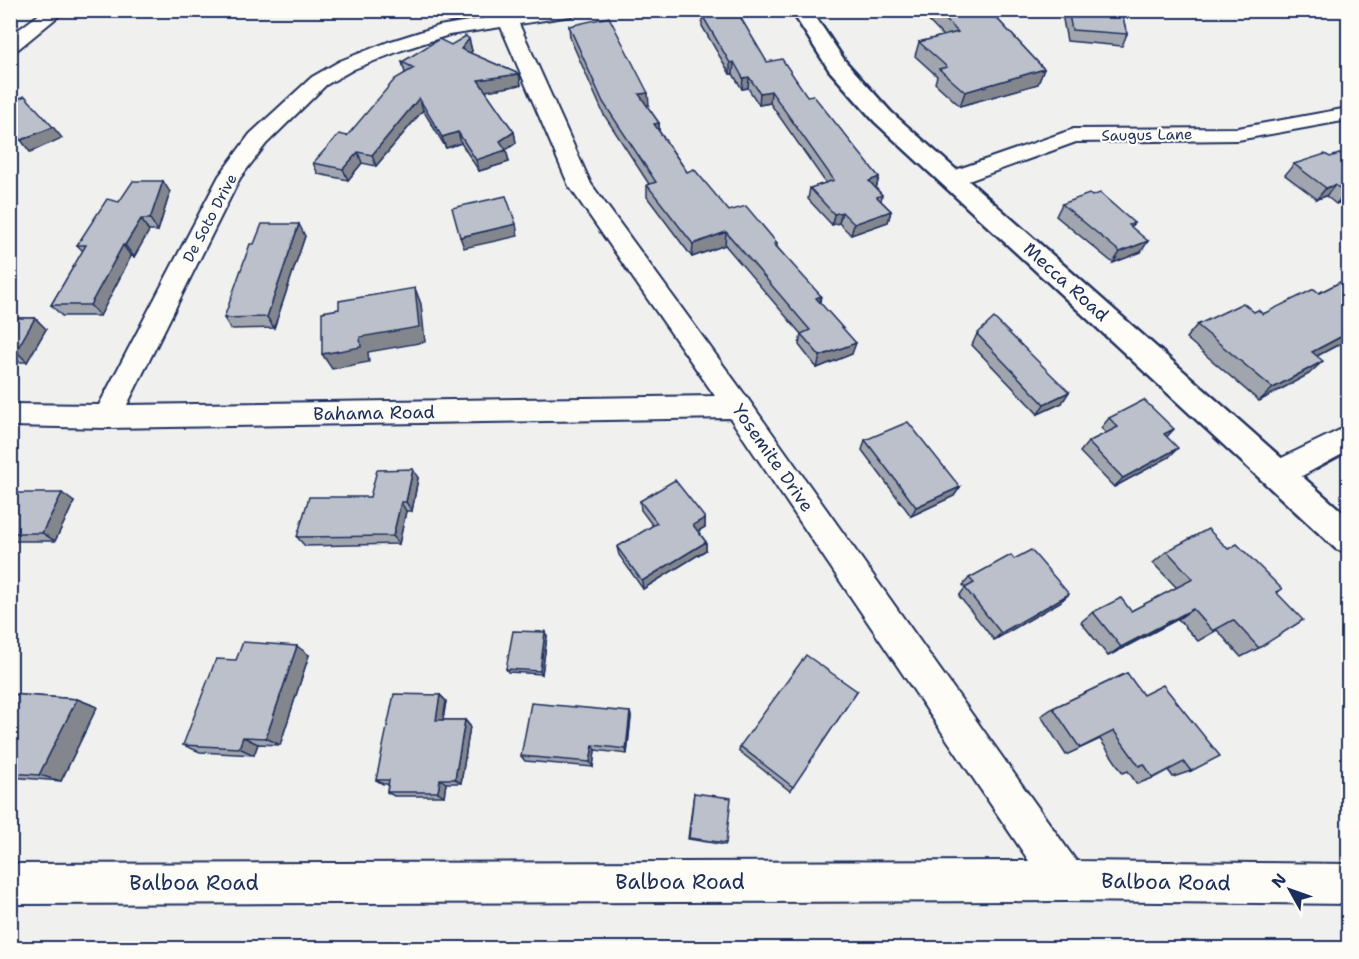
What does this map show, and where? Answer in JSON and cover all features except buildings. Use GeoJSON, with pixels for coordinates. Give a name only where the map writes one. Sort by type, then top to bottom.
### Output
{"type":"FeatureCollection","features":[{"type":"Feature","properties":{"kind":"street"},"geometry":{"type":"LineString","coordinates":[[10,46],[57,10]]}},
{"type":"Feature","properties":{"kind":"street","name":"De Soto Drive"},"geometry":{"type":"LineString","coordinates":[[107,417],[230,176],[258,139],[320,81],[347,65],[395,46],[446,30],[571,10]]}},
{"type":"Feature","properties":{"kind":"street","name":"Mecca Road"},"geometry":{"type":"LineString","coordinates":[[801,10],[837,65],[883,117],[1348,538]]}},
{"type":"Feature","properties":{"kind":"street","name":"Yosemite Drive"},"geometry":{"type":"LineString","coordinates":[[507,19],[580,186],[738,406],[1066,881]]}},
{"type":"Feature","properties":{"kind":"street","name":"Saugus Lane"},"geometry":{"type":"LineString","coordinates":[[952,179],[1074,136],[1238,134],[1348,114]]}},
{"type":"Feature","properties":{"kind":"street","name":"Bahama Road"},"geometry":{"type":"LineString","coordinates":[[10,415],[107,417],[738,406]]}},
{"type":"Feature","properties":{"kind":"street"},"geometry":{"type":"LineString","coordinates":[[1278,474],[1348,438]]}},
{"type":"Feature","properties":{"kind":"street","name":"Balboa Road"},"geometry":{"type":"LineString","coordinates":[[10,884],[1066,881],[1348,884]]}}]}
